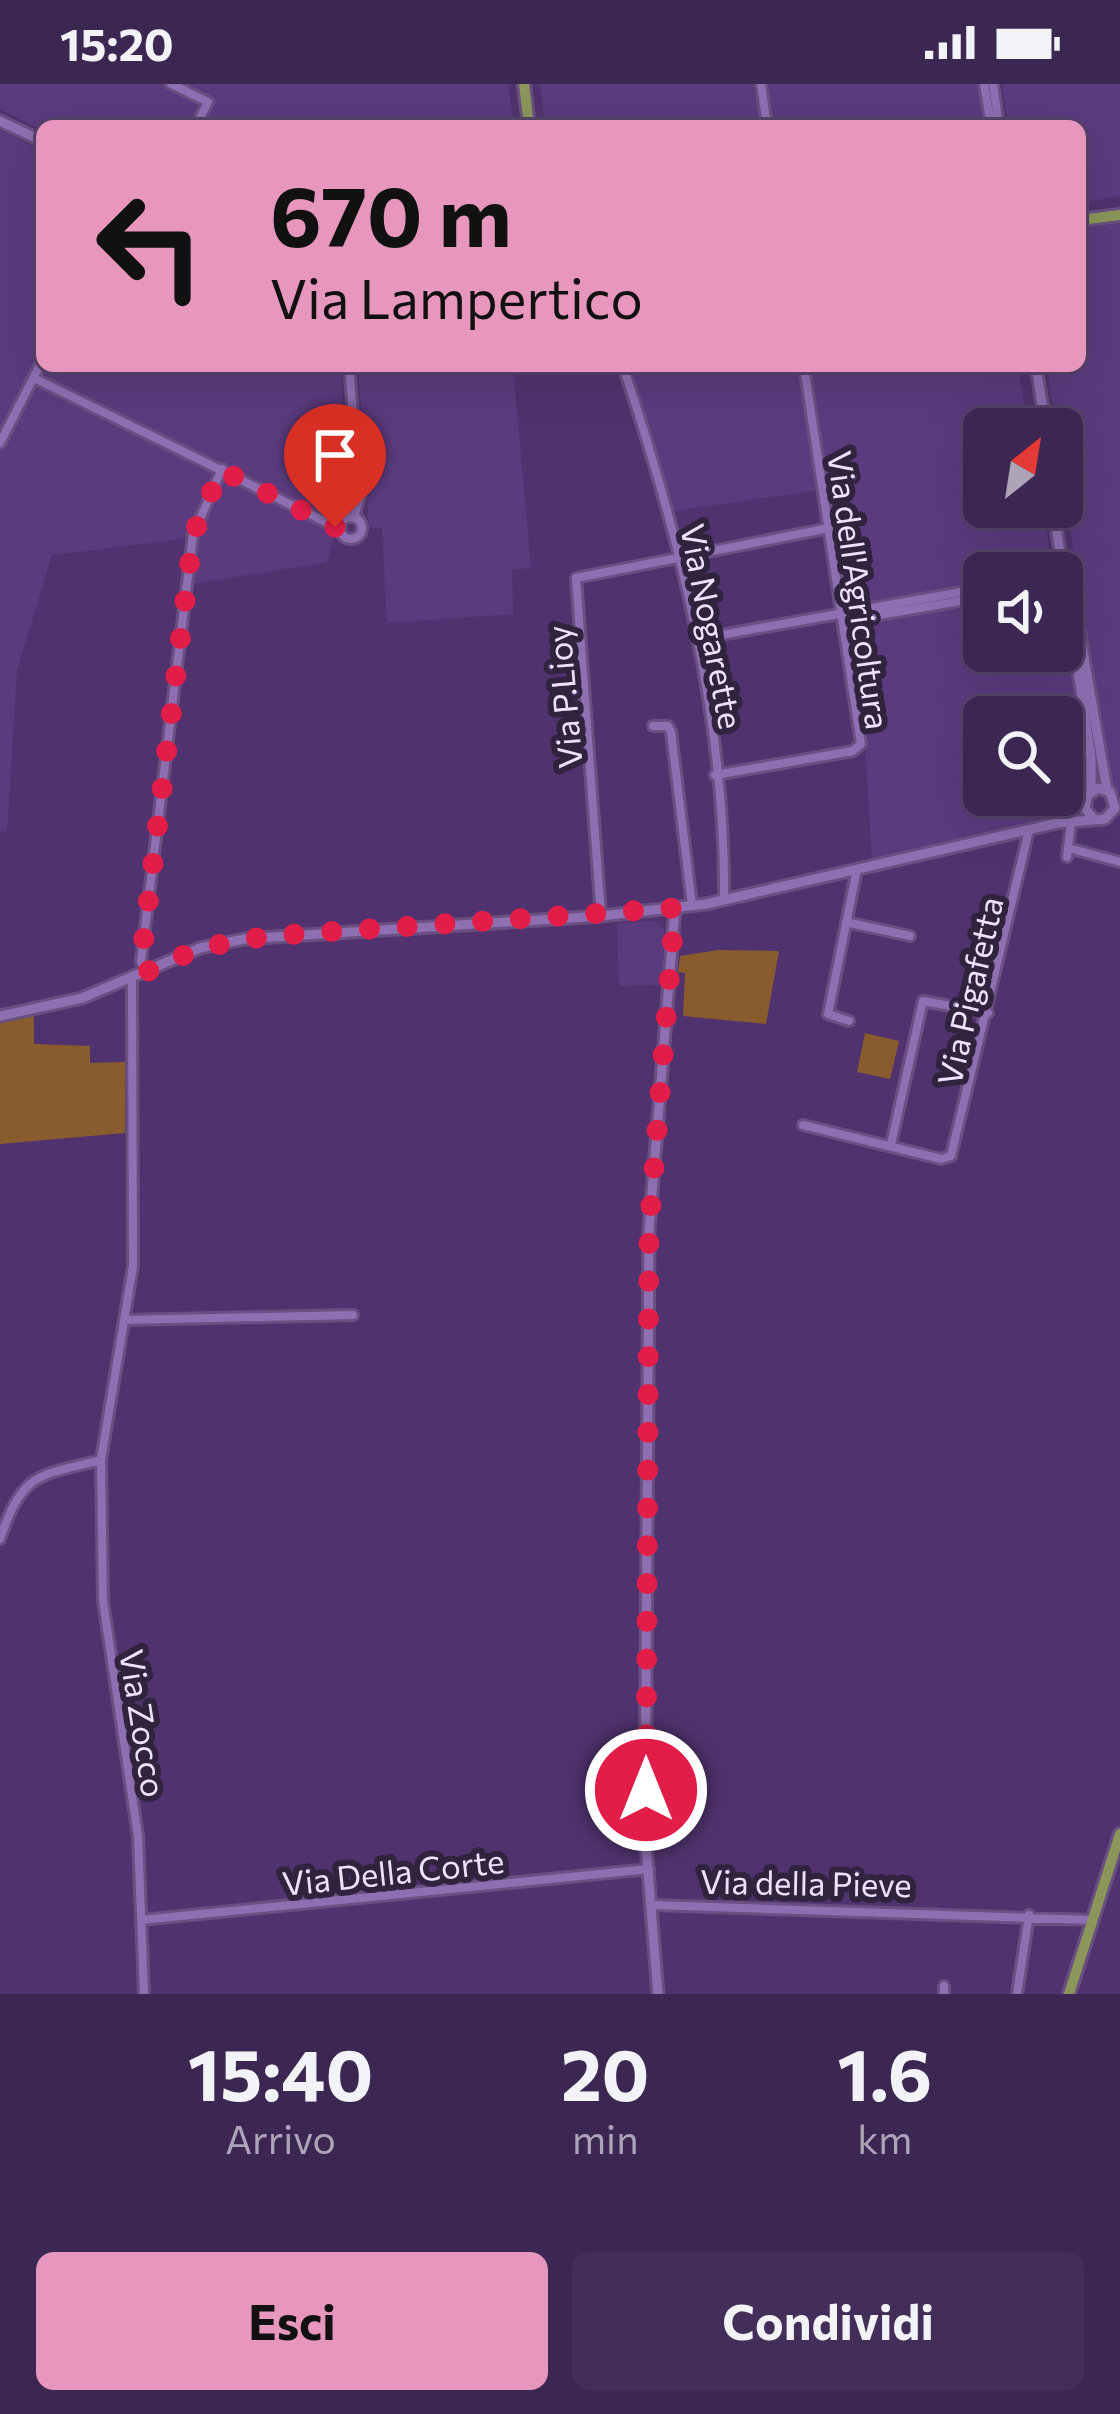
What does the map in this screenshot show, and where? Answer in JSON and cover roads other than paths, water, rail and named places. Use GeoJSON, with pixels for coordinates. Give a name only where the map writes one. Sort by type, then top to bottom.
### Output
{"type":"FeatureCollection","features":[{"type":"Feature","properties":{"kind":"main road"},"geometry":{"type":"LineString","coordinates":[[524,84],[528,120]]}},
{"type":"Feature","properties":{"kind":"main road"},"geometry":{"type":"LineString","coordinates":[[1086,219],[1120,214]]}},
{"type":"Feature","properties":{"kind":"main road"},"geometry":{"type":"LineString","coordinates":[[1069,1994],[1120,1834]]}},
{"type":"Feature","properties":{"kind":"street"},"geometry":{"type":"LineString","coordinates":[[171,84],[208,102],[199,120]]}},
{"type":"Feature","properties":{"kind":"street"},"geometry":{"type":"LineString","coordinates":[[761,84],[766,120]]}},
{"type":"Feature","properties":{"kind":"street"},"geometry":{"type":"LineString","coordinates":[[989,84],[994,120]]}},
{"type":"Feature","properties":{"kind":"street"},"geometry":{"type":"LineString","coordinates":[[0,121],[36,138]]}},
{"type":"Feature","properties":{"kind":"street"},"geometry":{"type":"LineString","coordinates":[[0,443],[37,372]]}},
{"type":"Feature","properties":{"kind":"street"},"geometry":{"type":"LineString","coordinates":[[350,372],[360,497],[354,517]]}},
{"type":"Feature","properties":{"kind":"street","name":"Via Nogarette"},"geometry":{"type":"LineString","coordinates":[[625,372],[698,639],[724,900]]}},
{"type":"Feature","properties":{"kind":"street","name":"Via dell'Agricoltura"},"geometry":{"type":"LineString","coordinates":[[715,775],[853,751],[861,744],[805,372]]}},
{"type":"Feature","properties":{"kind":"street"},"geometry":{"type":"LineString","coordinates":[[1034,372],[1040,408]]}},
{"type":"Feature","properties":{"kind":"street"},"geometry":{"type":"LineString","coordinates":[[34,378],[340,529],[349,538],[358,536],[362,527],[354,517]]}},
{"type":"Feature","properties":{"kind":"street"},"geometry":{"type":"LineString","coordinates":[[146,972],[141,962],[193,535],[221,470]]}},
{"type":"Feature","properties":{"kind":"street"},"geometry":{"type":"LineString","coordinates":[[340,529],[344,519],[354,517]]}},
{"type":"Feature","properties":{"kind":"street"},"geometry":{"type":"LineString","coordinates":[[679,557],[829,528]]}},
{"type":"Feature","properties":{"kind":"street","name":"Via P.Lioy"},"geometry":{"type":"LineString","coordinates":[[601,916],[576,578],[679,557]]}},
{"type":"Feature","properties":{"kind":"street"},"geometry":{"type":"LineString","coordinates":[[698,639],[963,596]]}},
{"type":"Feature","properties":{"kind":"street"},"geometry":{"type":"LineString","coordinates":[[0,1016],[82,998],[200,948],[244,939],[675,908],[1058,823],[1105,819],[1117,812],[1083,658]]}},
{"type":"Feature","properties":{"kind":"street"},"geometry":{"type":"LineString","coordinates":[[1079,672],[1091,758],[1088,797],[1092,817]]}},
{"type":"Feature","properties":{"kind":"street"},"geometry":{"type":"LineString","coordinates":[[653,726],[668,726],[671,732],[692,905]]}},
{"type":"Feature","properties":{"kind":"street"},"geometry":{"type":"LineString","coordinates":[[1058,823],[1088,797],[1114,797]]}},
{"type":"Feature","properties":{"kind":"street"},"geometry":{"type":"LineString","coordinates":[[1071,822],[1067,852],[1120,862]]}},
{"type":"Feature","properties":{"kind":"street","name":"Via Pigafetta"},"geometry":{"type":"LineString","coordinates":[[891,1144],[946,1158],[957,1147],[1029,830]]}},
{"type":"Feature","properties":{"kind":"street"},"geometry":{"type":"LineString","coordinates":[[849,1021],[828,1014],[857,869]]}},
{"type":"Feature","properties":{"kind":"street","name":"Via della Pieve"},"geometry":{"type":"LineString","coordinates":[[675,908],[649,1230],[652,1905],[1093,1920]]}},
{"type":"Feature","properties":{"kind":"street"},"geometry":{"type":"LineString","coordinates":[[846,922],[910,936]]}},
{"type":"Feature","properties":{"kind":"street","name":"Via Zocco"},"geometry":{"type":"LineString","coordinates":[[132,977],[133,1266],[101,1460],[103,1601],[138,1836],[144,1994]]}},
{"type":"Feature","properties":{"kind":"street"},"geometry":{"type":"LineString","coordinates":[[803,1125],[891,1144],[923,1001],[988,1012]]}},
{"type":"Feature","properties":{"kind":"street"},"geometry":{"type":"LineString","coordinates":[[124,1320],[353,1315]]}},
{"type":"Feature","properties":{"kind":"street"},"geometry":{"type":"LineString","coordinates":[[0,1539],[13,1500],[29,1478],[101,1460]]}},
{"type":"Feature","properties":{"kind":"street","name":"Via Della Corte"},"geometry":{"type":"LineString","coordinates":[[141,1920],[649,1869]]}},
{"type":"Feature","properties":{"kind":"street"},"geometry":{"type":"LineString","coordinates":[[652,1905],[658,1994]]}},
{"type":"Feature","properties":{"kind":"street"},"geometry":{"type":"LineString","coordinates":[[1017,1994],[1029,1915]]}}]}
